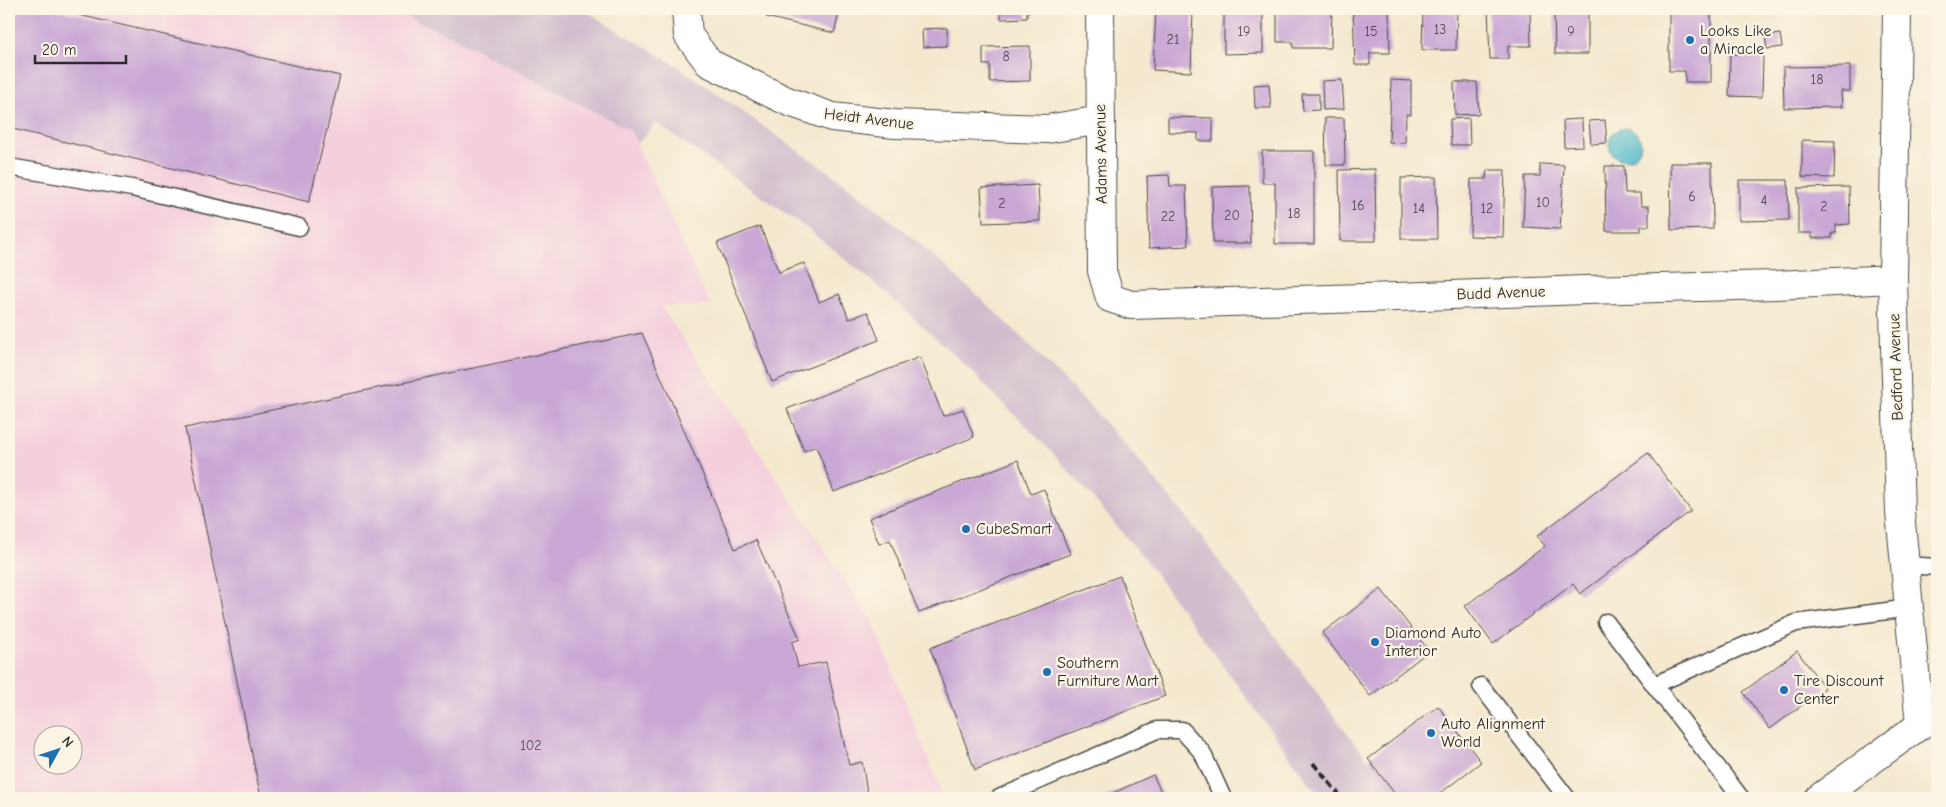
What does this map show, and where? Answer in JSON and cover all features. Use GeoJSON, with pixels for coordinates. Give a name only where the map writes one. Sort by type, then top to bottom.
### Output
{"type":"FeatureCollection","features":[{"type":"Feature","properties":{"kind":"street","name":"Heidt Avenue"},"geometry":{"type":"LineString","coordinates":[[686,9],[688,36],[709,63],[787,101],[832,117],[894,124],[1047,129],[1101,120]]}},
{"type":"Feature","properties":{"kind":"street","name":"Adams Avenue"},"geometry":{"type":"LineString","coordinates":[[1100,9],[1102,271],[1110,298]]}},
{"type":"Feature","properties":{"kind":"street","name":"Bedford Avenue"},"geometry":{"type":"LineString","coordinates":[[1897,9],[1894,279],[1900,512],[1910,608],[1929,719]]}},
{"type":"Feature","properties":{"kind":"street","name":"Budd Avenue"},"geometry":{"type":"LineString","coordinates":[[1110,298],[1131,305],[1398,298],[1894,279]]}},
{"type":"Feature","properties":{"kind":"street"},"geometry":{"type":"LineString","coordinates":[[1819,798],[1929,719]]}},
{"type":"Feature","properties":{"kind":"lane"},"geometry":{"type":"LineString","coordinates":[[9,167],[132,188],[299,227]]}},
{"type":"Feature","properties":{"kind":"lane"},"geometry":{"type":"LineString","coordinates":[[1905,565],[1937,567]]}},
{"type":"Feature","properties":{"kind":"lane"},"geometry":{"type":"LineString","coordinates":[[1654,685],[1796,623],[1910,608]]}},
{"type":"Feature","properties":{"kind":"lane"},"geometry":{"type":"LineString","coordinates":[[1606,622],[1741,798]]}},
{"type":"Feature","properties":{"kind":"lane"},"geometry":{"type":"LineString","coordinates":[[1481,686],[1567,798]]}},
{"type":"Feature","properties":{"kind":"lane"},"geometry":{"type":"LineString","coordinates":[[999,798],[1157,730],[1182,730],[1202,752],[1223,798]]}},
{"type":"Feature","properties":{"kind":"shaded area"},"geometry":{"type":"Polygon","coordinates":[[[9,9],[388,9],[447,34],[630,130],[711,306],[661,306],[872,620],[944,798],[9,798],[9,9]]]}},
{"type":"Feature","properties":{"kind":"shaded area"},"geometry":{"type":"Polygon","coordinates":[[[388,9],[582,9],[676,65],[847,185],[918,242],[1002,318],[1088,404],[1136,457],[1190,522],[1346,732],[1398,798],[1322,798],[1147,562],[1093,498],[1045,445],[960,360],[878,286],[809,230],[656,123],[637,144],[630,130],[447,34],[388,9]]]}},
{"type":"Feature","properties":{"kind":"water"},"geometry":{"type":"Polygon","coordinates":[[[1625,128],[1631,129],[1636,133],[1640,138],[1640,150],[1636,155],[1631,159],[1625,160],[1619,159],[1614,155],[1610,150],[1609,144],[1610,138],[1614,133],[1619,129],[1625,128]]]}},
{"type":"Feature","properties":{"kind":"building"},"geometry":{"type":"Polygon","coordinates":[[[9,9],[53,9],[340,76],[309,202],[9,128],[9,9]]]}},
{"type":"Feature","properties":{"kind":"building"},"geometry":{"type":"Polygon","coordinates":[[[768,9],[840,9],[834,33],[766,17],[768,9]]]}},
{"type":"Feature","properties":{"kind":"building"},"geometry":{"type":"Polygon","coordinates":[[[996,9],[1033,9],[1033,11],[1027,12],[1027,18],[1001,19],[1001,11],[996,11],[996,9]]]}},
{"type":"Feature","properties":{"kind":"building"},"geometry":{"type":"Polygon","coordinates":[[[1156,9],[1193,9],[1191,72],[1153,70],[1156,9]]]}},
{"type":"Feature","properties":{"kind":"building"},"geometry":{"type":"Polygon","coordinates":[[[1224,9],[1263,9],[1263,53],[1224,54],[1224,9]]]}},
{"type":"Feature","properties":{"kind":"building"},"geometry":{"type":"Polygon","coordinates":[[[1277,9],[1332,9],[1331,48],[1293,48],[1293,42],[1277,42],[1277,9]]]}},
{"type":"Feature","properties":{"kind":"building"},"geometry":{"type":"Polygon","coordinates":[[[1353,9],[1389,9],[1390,53],[1370,53],[1370,65],[1355,65],[1353,9]]]}},
{"type":"Feature","properties":{"kind":"building"},"geometry":{"type":"Polygon","coordinates":[[[1423,9],[1457,9],[1456,50],[1422,50],[1423,9]]]}},
{"type":"Feature","properties":{"kind":"building"},"geometry":{"type":"Polygon","coordinates":[[[1488,9],[1530,9],[1531,46],[1508,46],[1508,59],[1490,59],[1488,9]]]}},
{"type":"Feature","properties":{"kind":"building"},"geometry":{"type":"Polygon","coordinates":[[[1554,9],[1588,9],[1588,54],[1555,54],[1554,9]]]}},
{"type":"Feature","properties":{"kind":"building","name":"Looks Like a Miracle"},"geometry":{"type":"Polygon","coordinates":[[[1669,9],[1711,9],[1711,82],[1685,82],[1685,71],[1669,71],[1669,9]]]}},
{"type":"Feature","properties":{"kind":"building"},"geometry":{"type":"Polygon","coordinates":[[[947,28],[947,46],[923,47],[922,29],[947,28]]]}},
{"type":"Feature","properties":{"kind":"building"},"geometry":{"type":"Polygon","coordinates":[[[1780,34],[1782,47],[1767,49],[1765,36],[1780,34]]]}},
{"type":"Feature","properties":{"kind":"building"},"geometry":{"type":"Polygon","coordinates":[[[1030,46],[1030,81],[990,82],[990,65],[983,65],[983,47],[1030,46]]]}},
{"type":"Feature","properties":{"kind":"building"},"geometry":{"type":"Polygon","coordinates":[[[1730,54],[1763,55],[1762,97],[1729,96],[1730,54]]]}},
{"type":"Feature","properties":{"kind":"building"},"geometry":{"type":"Polygon","coordinates":[[[1850,66],[1850,91],[1841,91],[1842,107],[1784,108],[1783,67],[1850,66]]]}},
{"type":"Feature","properties":{"kind":"building"},"geometry":{"type":"Polygon","coordinates":[[[1342,80],[1344,109],[1323,110],[1322,81],[1342,80]]]}},
{"type":"Feature","properties":{"kind":"building"},"geometry":{"type":"Polygon","coordinates":[[[1391,80],[1411,81],[1411,115],[1406,114],[1405,143],[1389,142],[1391,80]]]}},
{"type":"Feature","properties":{"kind":"building"},"geometry":{"type":"Polygon","coordinates":[[[1454,82],[1477,82],[1479,114],[1455,115],[1454,82]]]}},
{"type":"Feature","properties":{"kind":"building"},"geometry":{"type":"Polygon","coordinates":[[[1269,84],[1271,108],[1255,108],[1254,85],[1269,84]]]}},
{"type":"Feature","properties":{"kind":"building"},"geometry":{"type":"Polygon","coordinates":[[[1302,94],[1319,94],[1319,110],[1303,111],[1302,94]]]}},
{"type":"Feature","properties":{"kind":"building"},"geometry":{"type":"Polygon","coordinates":[[[1168,117],[1213,118],[1213,141],[1198,141],[1198,133],[1168,132],[1168,117]]]}},
{"type":"Feature","properties":{"kind":"building"},"geometry":{"type":"Polygon","coordinates":[[[1325,118],[1344,118],[1345,165],[1326,165],[1325,118]]]}},
{"type":"Feature","properties":{"kind":"building"},"geometry":{"type":"Polygon","coordinates":[[[1469,118],[1470,145],[1451,145],[1450,119],[1469,118]]]}},
{"type":"Feature","properties":{"kind":"building"},"geometry":{"type":"Polygon","coordinates":[[[1582,119],[1583,146],[1564,147],[1563,120],[1582,119]]]}},
{"type":"Feature","properties":{"kind":"building"},"geometry":{"type":"Polygon","coordinates":[[[1605,120],[1607,143],[1591,144],[1589,121],[1605,120]]]}},
{"type":"Feature","properties":{"kind":"building"},"geometry":{"type":"Polygon","coordinates":[[[1802,140],[1835,141],[1834,178],[1802,177],[1802,140]]]}},
{"type":"Feature","properties":{"kind":"building"},"geometry":{"type":"Polygon","coordinates":[[[1262,151],[1314,151],[1314,244],[1275,244],[1275,183],[1262,183],[1262,151]]]}},
{"type":"Feature","properties":{"kind":"building"},"geometry":{"type":"Polygon","coordinates":[[[1670,163],[1712,163],[1713,229],[1671,230],[1670,163]]]}},
{"type":"Feature","properties":{"kind":"building"},"geometry":{"type":"Polygon","coordinates":[[[1540,164],[1564,165],[1560,229],[1523,227],[1525,176],[1540,176],[1540,164]]]}},
{"type":"Feature","properties":{"kind":"building"},"geometry":{"type":"Polygon","coordinates":[[[1605,166],[1624,166],[1625,193],[1640,193],[1641,206],[1649,206],[1649,226],[1641,226],[1641,231],[1606,231],[1605,166]]]}},
{"type":"Feature","properties":{"kind":"building"},"geometry":{"type":"Polygon","coordinates":[[[1375,169],[1376,241],[1340,241],[1339,170],[1375,169]]]}},
{"type":"Feature","properties":{"kind":"building"},"geometry":{"type":"Polygon","coordinates":[[[1487,170],[1505,170],[1503,237],[1470,236],[1471,179],[1486,179],[1487,170]]]}},
{"type":"Feature","properties":{"kind":"building"},"geometry":{"type":"Polygon","coordinates":[[[1169,175],[1170,186],[1186,186],[1188,246],[1149,248],[1147,176],[1169,175]]]}},
{"type":"Feature","properties":{"kind":"building"},"geometry":{"type":"Polygon","coordinates":[[[1436,177],[1437,239],[1401,239],[1401,178],[1436,177]]]}},
{"type":"Feature","properties":{"kind":"building"},"geometry":{"type":"Polygon","coordinates":[[[1739,180],[1788,180],[1789,220],[1739,221],[1739,180]]]}},
{"type":"Feature","properties":{"kind":"building"},"geometry":{"type":"Polygon","coordinates":[[[1038,185],[1040,221],[983,223],[981,188],[1038,185]]]}},
{"type":"Feature","properties":{"kind":"building"},"geometry":{"type":"Polygon","coordinates":[[[1250,186],[1251,243],[1213,243],[1212,187],[1250,186]]]}},
{"type":"Feature","properties":{"kind":"building"},"geometry":{"type":"Polygon","coordinates":[[[1849,187],[1850,224],[1836,225],[1836,233],[1832,233],[1832,238],[1812,238],[1812,233],[1798,233],[1798,188],[1849,187]]]}},
{"type":"Feature","properties":{"kind":"building"},"geometry":{"type":"Polygon","coordinates":[[[760,226],[779,272],[804,263],[819,302],[839,294],[849,319],[868,312],[879,340],[772,382],[717,243],[760,226]]]}},
{"type":"Feature","properties":{"kind":"building"},"geometry":{"type":"Polygon","coordinates":[[[642,333],[735,549],[756,540],[800,639],[792,642],[798,667],[826,662],[849,765],[862,762],[868,798],[261,798],[185,428],[642,333]]]}},
{"type":"Feature","properties":{"kind":"building"},"geometry":{"type":"Polygon","coordinates":[[[920,357],[943,416],[963,409],[974,437],[834,492],[816,446],[804,451],[787,409],[920,357]]]}},
{"type":"Feature","properties":{"kind":"building"},"geometry":{"type":"Polygon","coordinates":[[[1648,453],[1691,511],[1580,594],[1573,584],[1493,644],[1465,606],[1545,546],[1537,536],[1648,453]]]}},
{"type":"Feature","properties":{"kind":"building","name":"CubeSmart"},"geometry":{"type":"Polygon","coordinates":[[[1018,460],[1031,494],[1044,489],[1070,554],[919,613],[890,540],[879,544],[869,518],[1018,460]]]}},
{"type":"Feature","properties":{"kind":"building","name":"Southern Furniture Mart"},"geometry":{"type":"Polygon","coordinates":[[[1120,576],[1165,696],[975,770],[930,648],[1120,576]]]}},
{"type":"Feature","properties":{"kind":"building","name":"Diamond Auto Interior"},"geometry":{"type":"Polygon","coordinates":[[[1381,589],[1429,651],[1370,696],[1322,633],[1381,589]]]}},
{"type":"Feature","properties":{"kind":"building","name":"Tire Discount Center"},"geometry":{"type":"Polygon","coordinates":[[[1797,651],[1825,688],[1770,729],[1743,692],[1797,651]]]}},
{"type":"Feature","properties":{"kind":"building","name":"Auto Alignment World"},"geometry":{"type":"Polygon","coordinates":[[[1438,706],[1481,762],[1434,798],[1398,798],[1368,759],[1438,706]]]}},
{"type":"Feature","properties":{"kind":"building"},"geometry":{"type":"Polygon","coordinates":[[[1153,775],[1164,798],[1102,798],[1153,775]]]}},
{"type":"Feature","properties":{"kind":"railway"},"geometry":{"type":"LineString","coordinates":[[1313,763],[1342,798]]}},
{"type":"Feature","properties":{"kind":"place","name":"Looks Like a Miracle"},"geometry":{"type":"Point","coordinates":[1690,40]}},
{"type":"Feature","properties":{"kind":"place","name":"CubeSmart"},"geometry":{"type":"Point","coordinates":[966,529]}},
{"type":"Feature","properties":{"kind":"place","name":"Diamond Auto Interior"},"geometry":{"type":"Point","coordinates":[1375,642]}},
{"type":"Feature","properties":{"kind":"place","name":"Southern Furniture Mart"},"geometry":{"type":"Point","coordinates":[1047,672]}},
{"type":"Feature","properties":{"kind":"place","name":"Tire Discount Center"},"geometry":{"type":"Point","coordinates":[1784,690]}},
{"type":"Feature","properties":{"kind":"place","name":"Auto Alignment World"},"geometry":{"type":"Point","coordinates":[1431,733]}}]}
